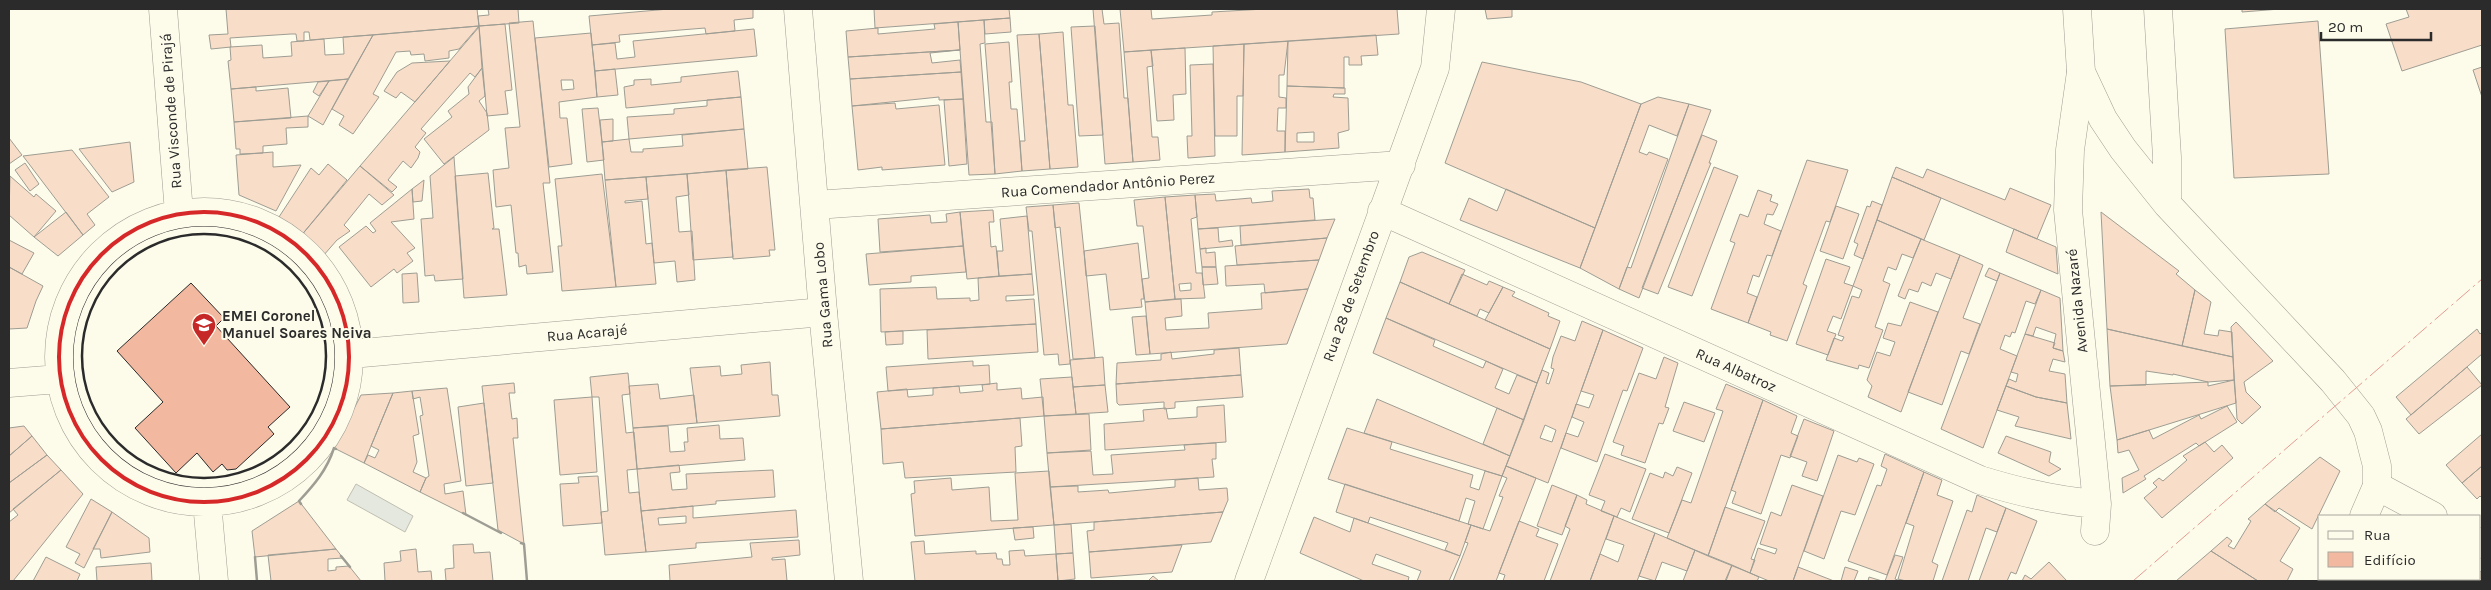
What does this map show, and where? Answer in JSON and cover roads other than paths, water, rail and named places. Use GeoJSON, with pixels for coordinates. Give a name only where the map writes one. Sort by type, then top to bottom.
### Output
{"type":"FeatureCollection","features":[{"type":"Feature","properties":{"kind":"street","name":"Rua Visconde de Pirajá"},"geometry":{"type":"LineString","coordinates":[[163,9],[179,213]]}},
{"type":"Feature","properties":{"kind":"street","name":"Rua Gama Lobo"},"geometry":{"type":"LineString","coordinates":[[798,9],[816,205],[823,312],[849,581]]}},
{"type":"Feature","properties":{"kind":"street","name":"Rua 28 de Setembro"},"geometry":{"type":"LineString","coordinates":[[1251,581],[1382,211],[1401,165],[1435,68],[1441,9]]}},
{"type":"Feature","properties":{"kind":"street","name":"Avenida Nazaré"},"geometry":{"type":"LineString","coordinates":[[2077,9],[2081,72],[2070,150],[2068,210],[2096,504],[2095,531]]}},
{"type":"Feature","properties":{"kind":"street"},"geometry":{"type":"LineString","coordinates":[[2158,9],[2167,148],[2167,204]]}},
{"type":"Feature","properties":{"kind":"street","name":"Avenida Nazaré"},"geometry":{"type":"LineString","coordinates":[[2081,72],[2103,119],[2123,149],[2167,204],[2333,381],[2361,416],[2368,431],[2377,466],[2377,486]]}},
{"type":"Feature","properties":{"kind":"street","name":"Rua Comendador Antônio Perez"},"geometry":{"type":"LineString","coordinates":[[816,205],[1401,165]]}},
{"type":"Feature","properties":{"kind":"street","name":"Rua Albatroz"},"geometry":{"type":"LineString","coordinates":[[1382,211],[1980,480],[2023,494],[2059,501],[2096,504]]}},
{"type":"Feature","properties":{"kind":"street"},"geometry":{"type":"LineString","coordinates":[[179,213],[229,213],[277,230],[308,255],[315,262],[341,305],[351,354],[344,399],[324,440],[292,473],[252,494],[207,502],[166,497],[127,481],[94,453],[85,440],[72,419],[59,378],[59,334],[73,291],[100,254],[135,228],[179,213]]}},
{"type":"Feature","properties":{"kind":"street","name":"Rua Acarajé"},"geometry":{"type":"LineString","coordinates":[[351,354],[823,312]]}},
{"type":"Feature","properties":{"kind":"street"},"geometry":{"type":"LineString","coordinates":[[9,383],[59,378]]}},
{"type":"Feature","properties":{"kind":"street"},"geometry":{"type":"LineString","coordinates":[[2364,515],[2377,486],[2431,515]]}},
{"type":"Feature","properties":{"kind":"street"},"geometry":{"type":"LineString","coordinates":[[207,502],[214,581]]}},
{"type":"Feature","properties":{"kind":"place","name":"EMEI Coronel Manuel Soares Neiva"},"geometry":{"type":"Point","coordinates":[204,346]}}]}
